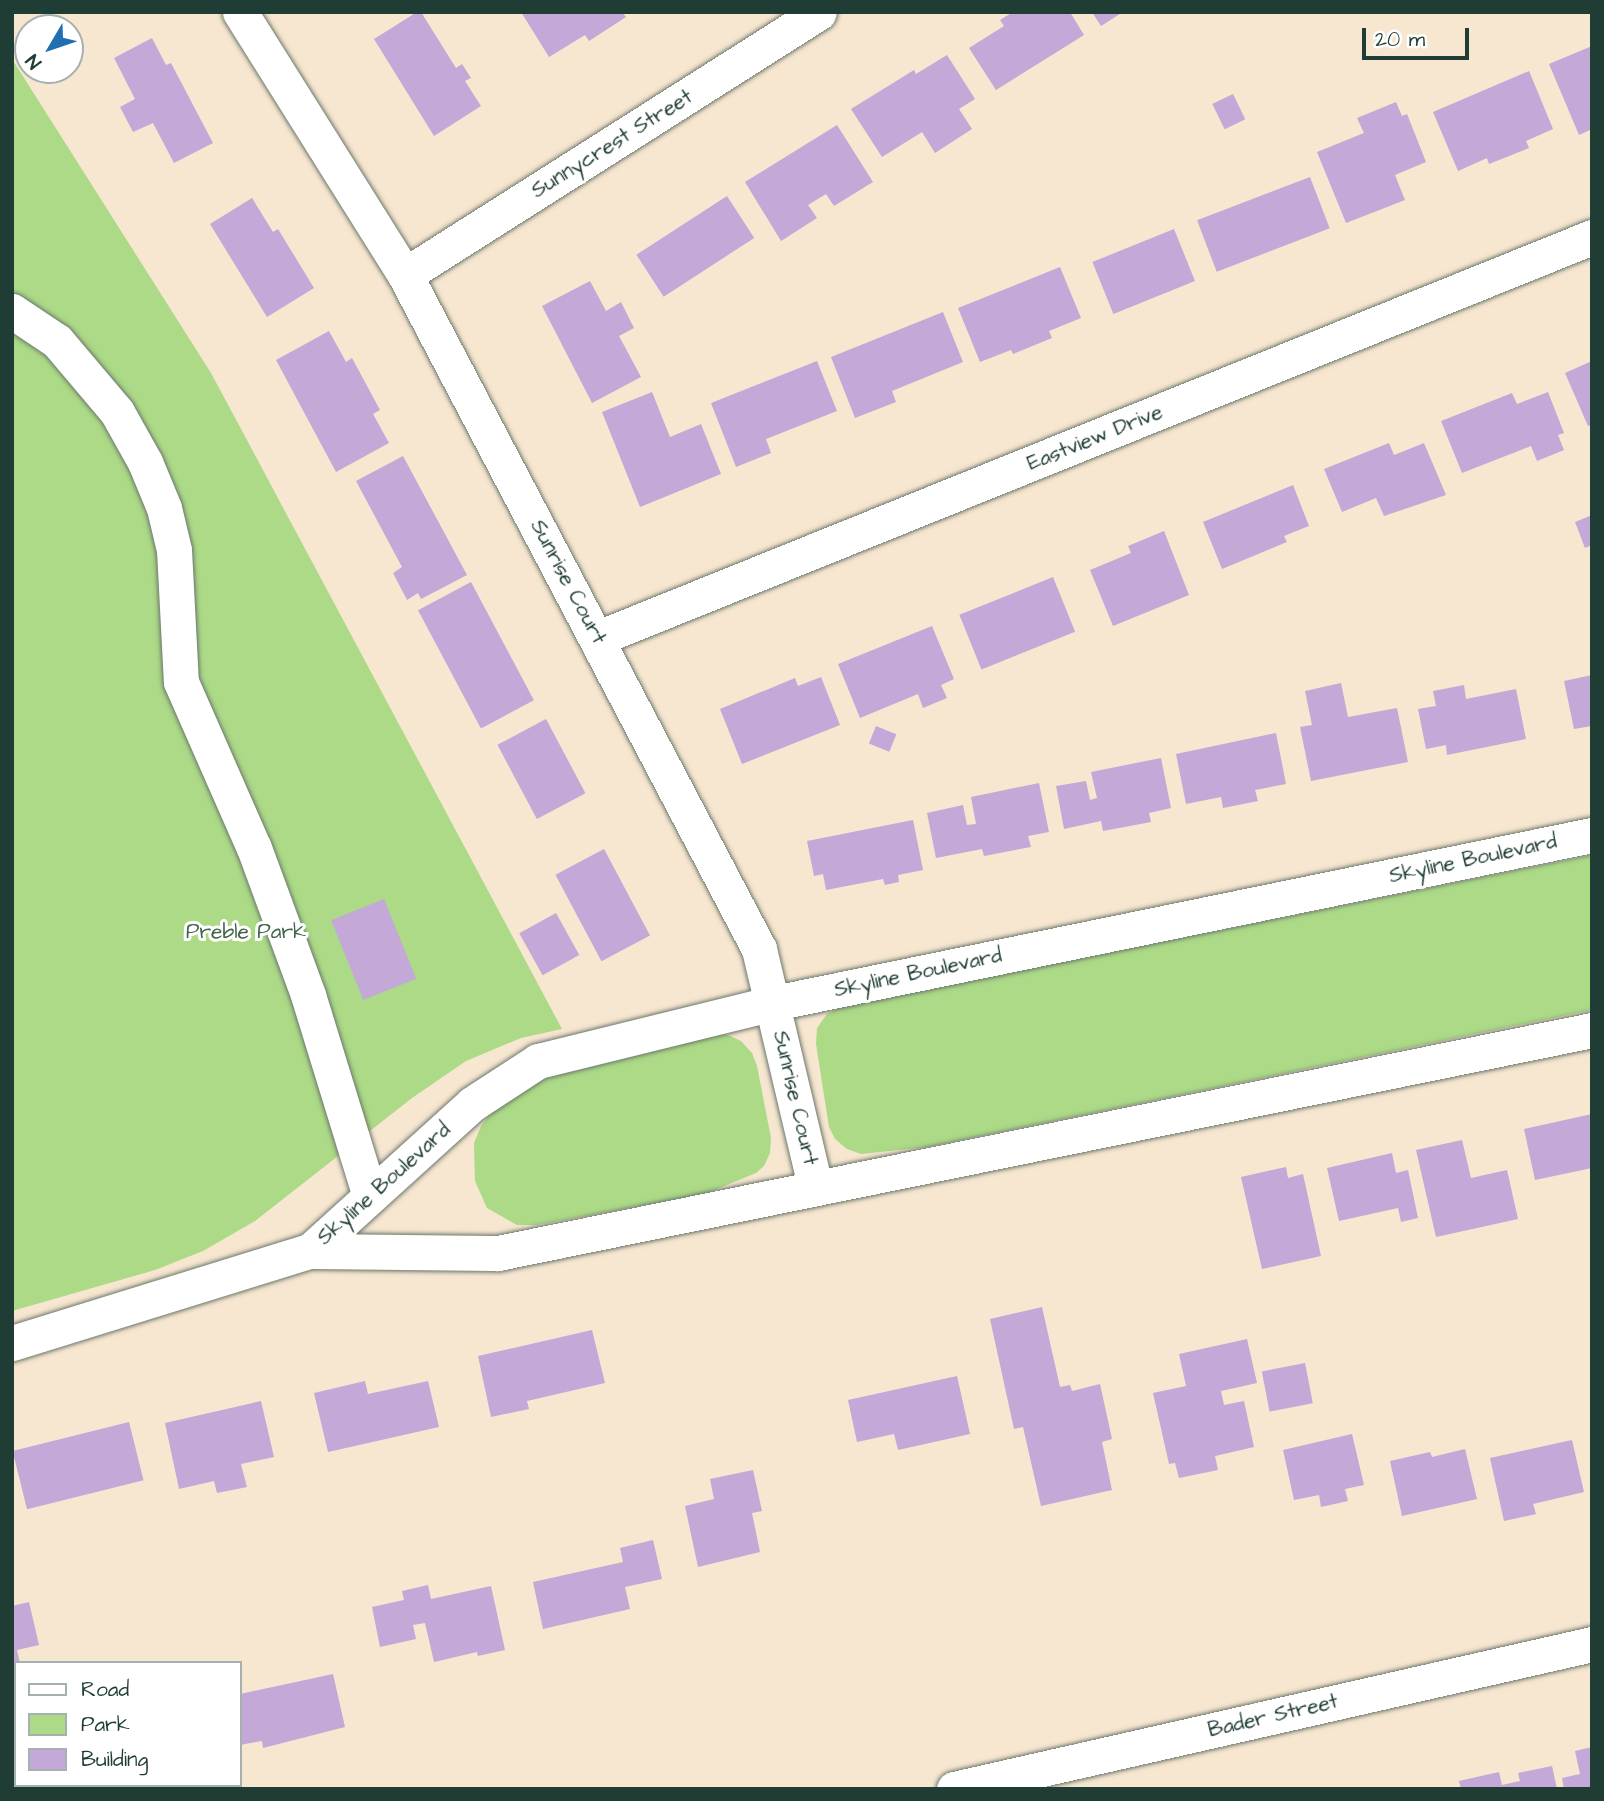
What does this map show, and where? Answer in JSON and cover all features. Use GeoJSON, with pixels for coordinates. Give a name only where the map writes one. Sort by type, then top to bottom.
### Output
{"type":"FeatureCollection","features":[{"type":"Feature","properties":{"kind":"street","name":"Sunrise Court"},"geometry":{"type":"LineString","coordinates":[[240,12],[405,275],[759,949],[774,1003],[815,1186]]}},
{"type":"Feature","properties":{"kind":"street","name":"Sunnycrest Street"},"geometry":{"type":"LineString","coordinates":[[405,275],[819,12]]}},
{"type":"Feature","properties":{"kind":"street","name":"Eastview Drive"},"geometry":{"type":"LineString","coordinates":[[598,638],[1592,237]]}},
{"type":"Feature","properties":{"kind":"street"},"geometry":{"type":"LineString","coordinates":[[12,311],[57,341],[117,412],[145,461],[164,508],[174,550],[181,682],[254,848],[308,996],[370,1196]]}},
{"type":"Feature","properties":{"kind":"street","name":"Skyline Boulevard"},"geometry":{"type":"LineString","coordinates":[[310,1251],[472,1104],[538,1061],[774,1003],[1592,835]]}},
{"type":"Feature","properties":{"kind":"street","name":"Skyline Boulevard"},"geometry":{"type":"LineString","coordinates":[[12,1343],[310,1251],[498,1253],[815,1186],[1592,1030]]}},
{"type":"Feature","properties":{"kind":"street","name":"Bader Street"},"geometry":{"type":"LineString","coordinates":[[954,1789],[1077,1775],[1592,1644]]}},
{"type":"Feature","properties":{"kind":"green space","name":"Preble Park"},"geometry":{"type":"Polygon","coordinates":[[[12,59],[14,84],[28,84],[211,373],[562,1029],[521,1038],[466,1061],[412,1098],[255,1221],[203,1251],[155,1270],[12,1311],[12,59]]]}},
{"type":"Feature","properties":{"kind":"green space"},"geometry":{"type":"Polygon","coordinates":[[[1592,855],[1592,1010],[927,1147],[861,1154],[847,1149],[835,1139],[829,1127],[816,1044],[817,1028],[827,1014],[841,1007],[1592,855]]]}},
{"type":"Feature","properties":{"kind":"green space"},"geometry":{"type":"Polygon","coordinates":[[[712,1035],[728,1035],[741,1041],[752,1053],[757,1066],[771,1138],[770,1153],[764,1166],[756,1173],[705,1194],[537,1225],[517,1225],[487,1208],[475,1181],[474,1143],[481,1126],[493,1110],[530,1079],[712,1035]]]}},
{"type":"Feature","properties":{"kind":"building"},"geometry":{"type":"Polygon","coordinates":[[[421,12],[456,68],[462,64],[471,78],[465,81],[481,106],[434,136],[374,39],[421,12]]]}},
{"type":"Feature","properties":{"kind":"building"},"geometry":{"type":"Polygon","coordinates":[[[521,12],[622,12],[626,17],[589,41],[585,35],[549,57],[521,12]]]}},
{"type":"Feature","properties":{"kind":"building"},"geometry":{"type":"Polygon","coordinates":[[[1013,12],[1070,12],[1084,35],[996,90],[969,48],[1004,26],[1000,20],[1013,12]]]}},
{"type":"Feature","properties":{"kind":"building"},"geometry":{"type":"Polygon","coordinates":[[[1092,12],[1123,12],[1101,26],[1092,12]]]}},
{"type":"Feature","properties":{"kind":"building"},"geometry":{"type":"Polygon","coordinates":[[[152,38],[166,65],[171,63],[213,143],[174,163],[153,123],[133,132],[120,107],[135,99],[114,58],[152,38]]]}},
{"type":"Feature","properties":{"kind":"building"},"geometry":{"type":"Polygon","coordinates":[[[1592,46],[1592,129],[1579,135],[1549,64],[1592,46]]]}},
{"type":"Feature","properties":{"kind":"building"},"geometry":{"type":"Polygon","coordinates":[[[947,55],[975,99],[959,109],[972,129],[935,153],[922,132],[882,157],[851,109],[914,70],[916,74],[947,55]]]}},
{"type":"Feature","properties":{"kind":"building"},"geometry":{"type":"Polygon","coordinates":[[[1529,71],[1553,129],[1526,141],[1529,148],[1489,164],[1487,158],[1458,171],[1433,112],[1529,71]]]}},
{"type":"Feature","properties":{"kind":"building"},"geometry":{"type":"Polygon","coordinates":[[[1233,94],[1245,119],[1225,129],[1212,104],[1233,94]]]}},
{"type":"Feature","properties":{"kind":"building"},"geometry":{"type":"Polygon","coordinates":[[[1396,102],[1402,116],[1407,114],[1426,162],[1395,175],[1405,200],[1346,223],[1317,152],[1364,133],[1357,118],[1396,102]]]}},
{"type":"Feature","properties":{"kind":"building"},"geometry":{"type":"Polygon","coordinates":[[[837,125],[873,182],[834,206],[826,194],[808,205],[817,218],[781,241],[745,182],[837,125]]]}},
{"type":"Feature","properties":{"kind":"building"},"geometry":{"type":"Polygon","coordinates":[[[1310,177],[1330,228],[1217,272],[1197,220],[1310,177]]]}},
{"type":"Feature","properties":{"kind":"building"},"geometry":{"type":"Polygon","coordinates":[[[727,196],[754,238],[664,297],[636,255],[727,196]]]}},
{"type":"Feature","properties":{"kind":"building"},"geometry":{"type":"Polygon","coordinates":[[[252,198],[273,232],[278,229],[314,288],[267,317],[210,224],[252,198]]]}},
{"type":"Feature","properties":{"kind":"building"},"geometry":{"type":"Polygon","coordinates":[[[1174,229],[1195,281],[1113,314],[1092,262],[1174,229]]]}},
{"type":"Feature","properties":{"kind":"building"},"geometry":{"type":"Polygon","coordinates":[[[1060,267],[1081,318],[1049,331],[1052,338],[1013,354],[1011,350],[980,362],[958,308],[1060,267]]]}},
{"type":"Feature","properties":{"kind":"building"},"geometry":{"type":"Polygon","coordinates":[[[590,281],[606,311],[621,302],[634,328],[619,336],[641,377],[592,403],[542,306],[590,281]]]}},
{"type":"Feature","properties":{"kind":"building"},"geometry":{"type":"Polygon","coordinates":[[[943,312],[963,362],[892,391],[896,402],[855,418],[831,357],[943,312]]]}},
{"type":"Feature","properties":{"kind":"building"},"geometry":{"type":"Polygon","coordinates":[[[329,331],[346,362],[352,358],[380,410],[373,414],[389,443],[336,472],[276,360],[329,331]]]}},
{"type":"Feature","properties":{"kind":"building"},"geometry":{"type":"Polygon","coordinates":[[[817,361],[837,411],[766,439],[771,453],[736,467],[711,403],[817,361]]]}},
{"type":"Feature","properties":{"kind":"building"},"geometry":{"type":"Polygon","coordinates":[[[1592,361],[1592,425],[1588,426],[1565,373],[1592,361]]]}},
{"type":"Feature","properties":{"kind":"building"},"geometry":{"type":"Polygon","coordinates":[[[652,392],[670,437],[701,424],[721,474],[640,507],[602,412],[652,392]]]}},
{"type":"Feature","properties":{"kind":"building"},"geometry":{"type":"Polygon","coordinates":[[[1548,392],[1564,433],[1558,435],[1564,450],[1537,461],[1531,446],[1462,473],[1441,421],[1512,393],[1517,404],[1548,392]]]}},
{"type":"Feature","properties":{"kind":"building"},"geometry":{"type":"Polygon","coordinates":[[[1389,443],[1394,455],[1424,443],[1446,495],[1384,516],[1376,498],[1342,512],[1324,469],[1389,443]]]}},
{"type":"Feature","properties":{"kind":"building"},"geometry":{"type":"Polygon","coordinates":[[[403,456],[467,575],[421,599],[418,593],[407,600],[393,573],[402,567],[356,481],[403,456]]]}},
{"type":"Feature","properties":{"kind":"building"},"geometry":{"type":"Polygon","coordinates":[[[1293,485],[1309,526],[1284,536],[1287,542],[1222,569],[1203,522],[1293,485]]]}},
{"type":"Feature","properties":{"kind":"building"},"geometry":{"type":"Polygon","coordinates":[[[1592,515],[1592,545],[1585,548],[1575,522],[1592,515]]]}},
{"type":"Feature","properties":{"kind":"building"},"geometry":{"type":"Polygon","coordinates":[[[1164,531],[1189,595],[1113,626],[1090,570],[1131,553],[1128,546],[1164,531]]]}},
{"type":"Feature","properties":{"kind":"building"},"geometry":{"type":"Polygon","coordinates":[[[1053,577],[1075,632],[981,670],[959,615],[1053,577]]]}},
{"type":"Feature","properties":{"kind":"building"},"geometry":{"type":"Polygon","coordinates":[[[471,582],[534,700],[481,728],[418,610],[471,582]]]}},
{"type":"Feature","properties":{"kind":"building"},"geometry":{"type":"Polygon","coordinates":[[[932,626],[954,679],[941,685],[947,698],[923,708],[918,694],[860,718],[838,664],[932,626]]]}},
{"type":"Feature","properties":{"kind":"building"},"geometry":{"type":"Polygon","coordinates":[[[1592,675],[1592,726],[1574,729],[1564,681],[1592,675]]]}},
{"type":"Feature","properties":{"kind":"building"},"geometry":{"type":"Polygon","coordinates":[[[821,677],[840,725],[742,764],[720,709],[795,678],[798,686],[821,677]]]}},
{"type":"Feature","properties":{"kind":"building"},"geometry":{"type":"Polygon","coordinates":[[[1341,683],[1348,717],[1397,708],[1408,762],[1311,781],[1300,727],[1312,725],[1305,691],[1341,683]]]}},
{"type":"Feature","properties":{"kind":"building"},"geometry":{"type":"Polygon","coordinates":[[[1464,685],[1466,699],[1516,689],[1526,739],[1447,755],[1446,745],[1426,749],[1418,709],[1436,706],[1433,691],[1464,685]]]}},
{"type":"Feature","properties":{"kind":"building"},"geometry":{"type":"Polygon","coordinates":[[[546,719],[585,793],[537,819],[497,745],[546,719]]]}},
{"type":"Feature","properties":{"kind":"building"},"geometry":{"type":"Polygon","coordinates":[[[876,726],[896,734],[889,752],[869,744],[876,726]]]}},
{"type":"Feature","properties":{"kind":"building"},"geometry":{"type":"Polygon","coordinates":[[[1276,733],[1286,784],[1255,790],[1258,801],[1223,808],[1221,797],[1186,804],[1176,754],[1276,733]]]}},
{"type":"Feature","properties":{"kind":"building"},"geometry":{"type":"Polygon","coordinates":[[[1161,758],[1171,808],[1149,813],[1151,822],[1103,831],[1101,821],[1064,829],[1056,786],[1086,781],[1090,800],[1097,798],[1091,772],[1161,758]]]}},
{"type":"Feature","properties":{"kind":"building"},"geometry":{"type":"Polygon","coordinates":[[[1039,783],[1049,832],[1028,836],[1031,847],[984,856],[982,849],[936,858],[927,813],[963,805],[967,825],[976,824],[971,797],[1039,783]]]}},
{"type":"Feature","properties":{"kind":"building"},"geometry":{"type":"Polygon","coordinates":[[[913,820],[923,870],[898,875],[899,882],[885,885],[883,879],[826,890],[823,874],[814,876],[807,841],[913,820]]]}},
{"type":"Feature","properties":{"kind":"building"},"geometry":{"type":"Polygon","coordinates":[[[604,849],[650,936],[601,961],[555,875],[604,849]]]}},
{"type":"Feature","properties":{"kind":"building"},"geometry":{"type":"Polygon","coordinates":[[[384,899],[416,979],[363,1000],[331,920],[384,899]]]}},
{"type":"Feature","properties":{"kind":"building"},"geometry":{"type":"Polygon","coordinates":[[[556,913],[579,955],[543,975],[519,933],[556,913]]]}},
{"type":"Feature","properties":{"kind":"building"},"geometry":{"type":"Polygon","coordinates":[[[1592,1114],[1592,1168],[1535,1180],[1524,1129],[1592,1114]]]}},
{"type":"Feature","properties":{"kind":"building"},"geometry":{"type":"Polygon","coordinates":[[[1462,1140],[1471,1178],[1507,1170],[1518,1219],[1436,1237],[1416,1150],[1462,1140]]]}},
{"type":"Feature","properties":{"kind":"building"},"geometry":{"type":"Polygon","coordinates":[[[1392,1153],[1396,1173],[1408,1170],[1418,1218],[1401,1222],[1398,1208],[1339,1221],[1327,1168],[1392,1153]]]}},
{"type":"Feature","properties":{"kind":"building"},"geometry":{"type":"Polygon","coordinates":[[[1286,1167],[1288,1178],[1303,1174],[1321,1256],[1262,1269],[1241,1177],[1286,1167]]]}},
{"type":"Feature","properties":{"kind":"building"},"geometry":{"type":"Polygon","coordinates":[[[1042,1307],[1060,1387],[1070,1385],[1072,1391],[1100,1384],[1112,1439],[1102,1442],[1112,1490],[1041,1506],[1023,1427],[1014,1429],[990,1319],[1042,1307]]]}},
{"type":"Feature","properties":{"kind":"building"},"geometry":{"type":"Polygon","coordinates":[[[592,1330],[605,1383],[527,1401],[529,1409],[491,1417],[478,1356],[592,1330]]]}},
{"type":"Feature","properties":{"kind":"building"},"geometry":{"type":"Polygon","coordinates":[[[1247,1339],[1257,1383],[1221,1391],[1224,1405],[1244,1401],[1254,1447],[1215,1456],[1218,1470],[1179,1478],[1175,1463],[1169,1464],[1153,1393],[1186,1386],[1179,1354],[1247,1339]]]}},
{"type":"Feature","properties":{"kind":"building"},"geometry":{"type":"Polygon","coordinates":[[[1305,1363],[1313,1403],[1270,1412],[1262,1371],[1305,1363]]]}},
{"type":"Feature","properties":{"kind":"building"},"geometry":{"type":"Polygon","coordinates":[[[957,1376],[970,1434],[898,1450],[894,1434],[857,1442],[848,1400],[957,1376]]]}},
{"type":"Feature","properties":{"kind":"building"},"geometry":{"type":"Polygon","coordinates":[[[365,1381],[368,1394],[428,1381],[439,1427],[328,1452],[314,1393],[365,1381]]]}},
{"type":"Feature","properties":{"kind":"building"},"geometry":{"type":"Polygon","coordinates":[[[261,1401],[274,1457],[241,1464],[247,1487],[217,1493],[214,1481],[179,1489],[165,1423],[261,1401]]]}},
{"type":"Feature","properties":{"kind":"building"},"geometry":{"type":"Polygon","coordinates":[[[129,1422],[144,1480],[27,1509],[13,1451],[129,1422]]]}},
{"type":"Feature","properties":{"kind":"building"},"geometry":{"type":"Polygon","coordinates":[[[1352,1434],[1364,1485],[1345,1489],[1348,1501],[1321,1507],[1319,1495],[1294,1500],[1283,1450],[1352,1434]]]}},
{"type":"Feature","properties":{"kind":"building"},"geometry":{"type":"Polygon","coordinates":[[[1572,1440],[1584,1492],[1533,1504],[1536,1514],[1504,1521],[1490,1458],[1572,1440]]]}},
{"type":"Feature","properties":{"kind":"building"},"geometry":{"type":"Polygon","coordinates":[[[1465,1449],[1477,1499],[1402,1516],[1390,1461],[1430,1452],[1432,1457],[1465,1449]]]}},
{"type":"Feature","properties":{"kind":"building"},"geometry":{"type":"Polygon","coordinates":[[[753,1470],[762,1511],[752,1513],[760,1552],[698,1567],[685,1506],[714,1499],[710,1479],[753,1470]]]}},
{"type":"Feature","properties":{"kind":"building"},"geometry":{"type":"Polygon","coordinates":[[[653,1540],[662,1579],[625,1587],[630,1609],[543,1629],[533,1582],[623,1562],[620,1548],[653,1540]]]}},
{"type":"Feature","properties":{"kind":"building"},"geometry":{"type":"Polygon","coordinates":[[[428,1585],[431,1599],[491,1586],[505,1650],[478,1656],[477,1652],[434,1662],[425,1623],[413,1625],[416,1639],[380,1647],[372,1607],[404,1600],[402,1591],[428,1585]]]}},
{"type":"Feature","properties":{"kind":"building"},"geometry":{"type":"Polygon","coordinates":[[[29,1602],[39,1645],[17,1650],[20,1661],[14,1661],[13,1744],[12,1606],[29,1602]]]}},
{"type":"Feature","properties":{"kind":"building"},"geometry":{"type":"Polygon","coordinates":[[[333,1674],[345,1727],[263,1748],[262,1741],[242,1745],[242,1694],[333,1674]]]}},
{"type":"Feature","properties":{"kind":"building"},"geometry":{"type":"Polygon","coordinates":[[[1592,1747],[1592,1789],[1564,1789],[1562,1778],[1580,1774],[1575,1751],[1592,1747]]]}},
{"type":"Feature","properties":{"kind":"building"},"geometry":{"type":"Polygon","coordinates":[[[1552,1766],[1557,1789],[1461,1789],[1459,1781],[1499,1772],[1502,1785],[1520,1781],[1518,1773],[1552,1766]]]}}]}
